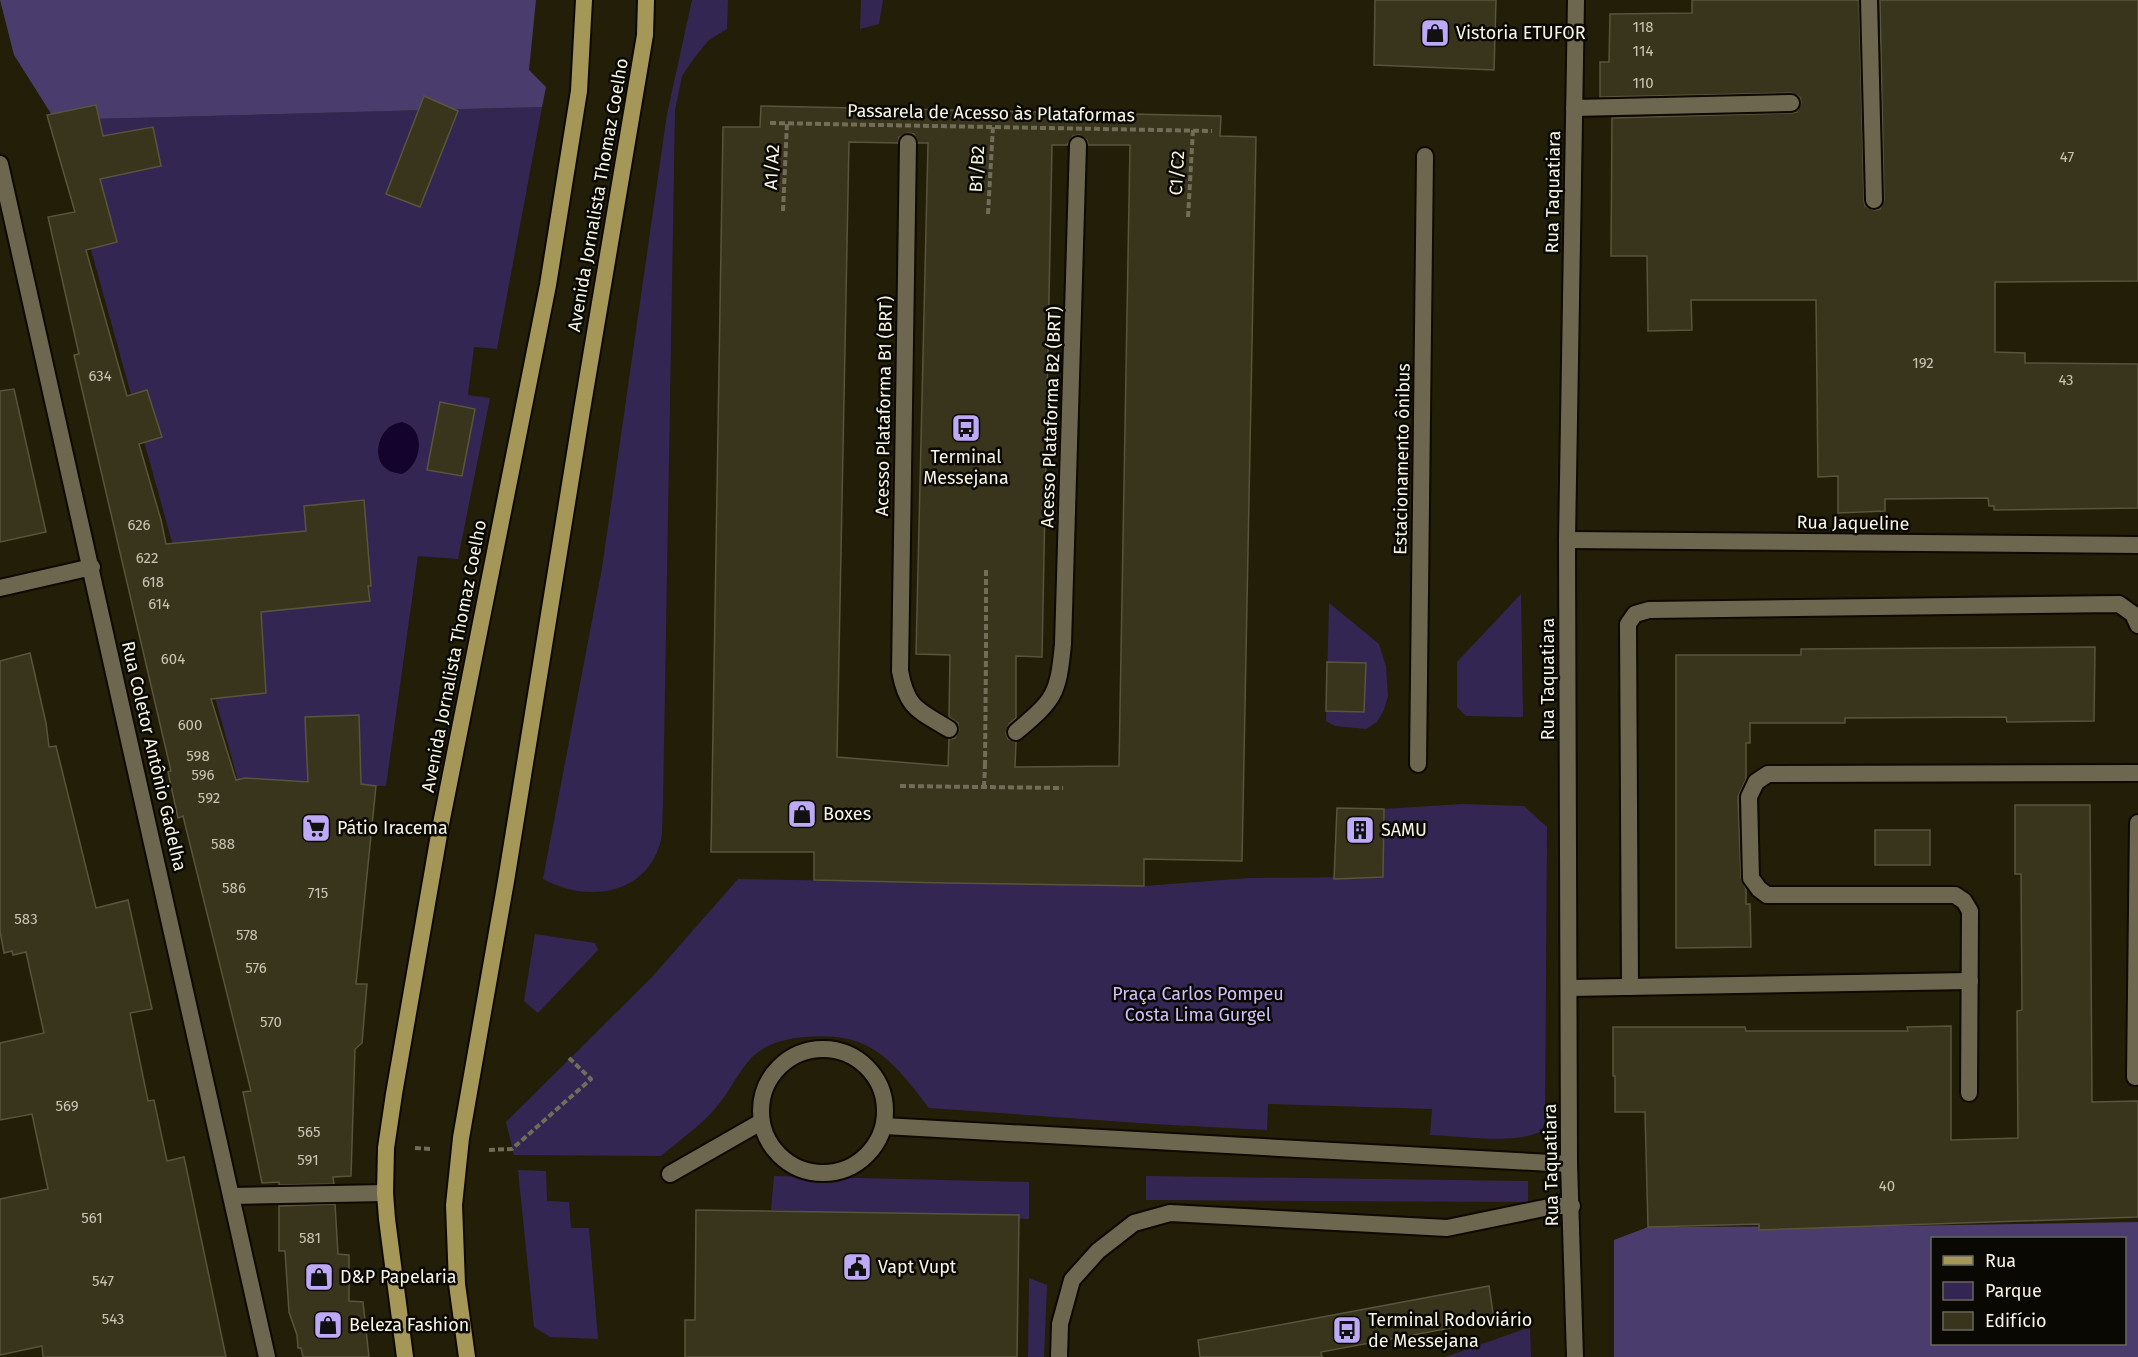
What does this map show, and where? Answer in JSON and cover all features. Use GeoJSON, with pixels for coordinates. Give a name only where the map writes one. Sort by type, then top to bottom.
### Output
{"type":"FeatureCollection","features":[{"type":"Feature","properties":{"kind":"main road","name":"Avenida Jornalista Thomaz Coelho"},"geometry":{"type":"LineString","coordinates":[[405,1357],[385,1193],[386,1148],[438,841],[548,285],[579,91],[585,0]]}},
{"type":"Feature","properties":{"kind":"main road","name":"Avenida Jornalista Thomaz Coelho"},"geometry":{"type":"LineString","coordinates":[[467,1357],[457,1284],[454,1205],[461,1138],[506,881],[645,35],[646,0]]}},
{"type":"Feature","properties":{"kind":"street","name":"Rua Taquatiara"},"geometry":{"type":"LineString","coordinates":[[1575,1357],[1569,1164],[1567,540],[1576,0]]}},
{"type":"Feature","properties":{"kind":"street"},"geometry":{"type":"LineString","coordinates":[[1869,0],[1874,200]]}},
{"type":"Feature","properties":{"kind":"street"},"geometry":{"type":"LineString","coordinates":[[1574,108],[1791,103]]}},
{"type":"Feature","properties":{"kind":"street","name":"Acesso Plataforma B1 (BRT)"},"geometry":{"type":"LineString","coordinates":[[908,143],[900,671],[904,690],[914,708],[949,729]]}},
{"type":"Feature","properties":{"kind":"street","name":"Acesso Plataforma B2 (BRT)"},"geometry":{"type":"LineString","coordinates":[[1016,732],[1043,710],[1057,690],[1064,644],[1078,145]]}},
{"type":"Feature","properties":{"kind":"street","name":"Estacionamento ônibus"},"geometry":{"type":"LineString","coordinates":[[1418,764],[1425,156]]}},
{"type":"Feature","properties":{"kind":"street","name":"Rua Coletor Antônio Gadelha"},"geometry":{"type":"LineString","coordinates":[[0,164],[267,1357]]}},
{"type":"Feature","properties":{"kind":"street","name":"Rua Jaqueline"},"geometry":{"type":"LineString","coordinates":[[1567,540],[2138,546]]}},
{"type":"Feature","properties":{"kind":"street"},"geometry":{"type":"LineString","coordinates":[[0,588],[92,567]]}},
{"type":"Feature","properties":{"kind":"street"},"geometry":{"type":"LineString","coordinates":[[1630,987],[1628,624],[1635,614],[1649,610],[2120,604],[2133,614],[2138,625]]}},
{"type":"Feature","properties":{"kind":"street"},"geometry":{"type":"LineString","coordinates":[[1969,1093],[1970,911],[1964,901],[1955,895],[1767,895],[1759,890],[1751,879],[1749,797],[1756,782],[1768,774],[2138,772]]}},
{"type":"Feature","properties":{"kind":"street"},"geometry":{"type":"LineString","coordinates":[[2135,1077],[2138,823]]}},
{"type":"Feature","properties":{"kind":"street"},"geometry":{"type":"LineString","coordinates":[[1569,988],[1970,981]]}},
{"type":"Feature","properties":{"kind":"street"},"geometry":{"type":"LineString","coordinates":[[816,1049],[836,1050],[854,1057],[869,1070],[880,1086],[885,1106],[884,1126],[875,1146],[861,1161],[842,1171],[821,1174],[800,1169],[782,1159],[768,1142],[761,1122],[761,1100],[768,1080],[781,1065],[797,1054],[816,1049]]}},
{"type":"Feature","properties":{"kind":"street"},"geometry":{"type":"LineString","coordinates":[[670,1174],[761,1122]]}},
{"type":"Feature","properties":{"kind":"street"},"geometry":{"type":"LineString","coordinates":[[884,1126],[1569,1164]]}},
{"type":"Feature","properties":{"kind":"street"},"geometry":{"type":"LineString","coordinates":[[232,1196],[385,1193]]}},
{"type":"Feature","properties":{"kind":"street"},"geometry":{"type":"LineString","coordinates":[[1059,1357],[1059,1324],[1072,1280],[1098,1251],[1134,1223],[1170,1213],[1447,1228],[1554,1206],[1572,1206]]}},
{"type":"Feature","properties":{"kind":"path","name":"Passarela de Acesso às Plataformas"},"geometry":{"type":"LineString","coordinates":[[770,123],[1212,131]]}},
{"type":"Feature","properties":{"kind":"path","name":"A1/A2"},"geometry":{"type":"LineString","coordinates":[[783,211],[787,123]]}},
{"type":"Feature","properties":{"kind":"path","name":"B1/B2"},"geometry":{"type":"LineString","coordinates":[[987,214],[993,126]]}},
{"type":"Feature","properties":{"kind":"path","name":"C1/C2"},"geometry":{"type":"LineString","coordinates":[[1188,217],[1193,130]]}},
{"type":"Feature","properties":{"kind":"path"},"geometry":{"type":"LineString","coordinates":[[984,787],[986,570]]}},
{"type":"Feature","properties":{"kind":"path"},"geometry":{"type":"LineString","coordinates":[[900,786],[1064,788]]}},
{"type":"Feature","properties":{"kind":"path"},"geometry":{"type":"LineString","coordinates":[[485,1150],[512,1149],[591,1079],[569,1058]]}},
{"type":"Feature","properties":{"kind":"path"},"geometry":{"type":"LineString","coordinates":[[410,1148],[435,1149]]}},
{"type":"Feature","properties":{"kind":"green space"},"geometry":{"type":"Polygon","coordinates":[[[692,0],[728,0],[727,29],[709,40],[682,76],[675,110],[662,836],[654,859],[643,873],[629,883],[613,890],[578,891],[560,887],[543,879],[602,568],[667,114],[692,0]]]}},
{"type":"Feature","properties":{"kind":"green space"},"geometry":{"type":"Polygon","coordinates":[[[861,0],[883,0],[879,24],[860,29],[861,0]]]}},
{"type":"Feature","properties":{"kind":"green space"},"geometry":{"type":"Polygon","coordinates":[[[542,107],[497,349],[474,347],[468,395],[490,398],[458,559],[418,556],[386,786],[239,784],[55,120],[542,107]]]}},
{"type":"Feature","properties":{"kind":"green space"},"geometry":{"type":"Polygon","coordinates":[[[1521,594],[1523,717],[1466,716],[1457,707],[1457,662],[1521,594]]]}},
{"type":"Feature","properties":{"kind":"green space"},"geometry":{"type":"Polygon","coordinates":[[[1329,603],[1379,644],[1386,667],[1388,696],[1384,710],[1377,722],[1366,729],[1335,726],[1326,721],[1329,603]]]}},
{"type":"Feature","properties":{"kind":"green space","name":"Praça Carlos Pompeu Costa Lima Gurgel"},"geometry":{"type":"Polygon","coordinates":[[[1462,804],[1524,806],[1547,827],[1545,1120],[1542,1131],[1517,1138],[1503,1139],[1430,1135],[1432,1109],[1268,1104],[1267,1130],[929,1108],[903,1076],[878,1052],[863,1044],[828,1036],[788,1039],[761,1050],[744,1067],[709,1116],[661,1156],[514,1155],[506,1122],[653,976],[738,879],[1144,886],[1249,878],[1383,877],[1384,809],[1462,804]]]}},
{"type":"Feature","properties":{"kind":"green space"},"geometry":{"type":"Polygon","coordinates":[[[535,934],[595,943],[598,950],[538,1013],[524,1001],[535,934]]]}},
{"type":"Feature","properties":{"kind":"green space"},"geometry":{"type":"Polygon","coordinates":[[[518,1170],[546,1171],[547,1201],[569,1202],[571,1228],[589,1228],[598,1339],[550,1337],[534,1327],[518,1170]]]}},
{"type":"Feature","properties":{"kind":"green space"},"geometry":{"type":"Polygon","coordinates":[[[774,1176],[1029,1182],[1029,1219],[771,1210],[774,1176]]]}},
{"type":"Feature","properties":{"kind":"green space"},"geometry":{"type":"Polygon","coordinates":[[[1146,1176],[1528,1181],[1528,1202],[1146,1200],[1146,1176]]]}},
{"type":"Feature","properties":{"kind":"green space"},"geometry":{"type":"Polygon","coordinates":[[[1029,1278],[1047,1285],[1044,1357],[1028,1357],[1029,1278]]]}},
{"type":"Feature","properties":{"kind":"green space"},"geometry":{"type":"Polygon","coordinates":[[[1530,1327],[1531,1357],[1445,1357],[1530,1327]]]}},
{"type":"Feature","properties":{"kind":"shaded area"},"geometry":{"type":"Polygon","coordinates":[[[0,0],[536,0],[529,70],[546,87],[542,107],[55,120],[14,55],[0,0]]]}},
{"type":"Feature","properties":{"kind":"shaded area"},"geometry":{"type":"Polygon","coordinates":[[[402,422],[415,431],[419,447],[414,463],[402,474],[391,472],[383,466],[378,447],[383,434],[393,425],[402,422]]]}},
{"type":"Feature","properties":{"kind":"shaded area"},"geometry":{"type":"Polygon","coordinates":[[[2138,1222],[2138,1357],[1614,1357],[1614,1240],[1648,1227],[2138,1222]]]}},
{"type":"Feature","properties":{"kind":"building","name":"Vistoria ETUFOR"},"geometry":{"type":"Polygon","coordinates":[[[1375,0],[1496,0],[1494,70],[1374,65],[1375,0]]]}},
{"type":"Feature","properties":{"kind":"building"},"geometry":{"type":"Polygon","coordinates":[[[1692,0],[1859,0],[1864,200],[1865,206],[1874,210],[1880,209],[1884,200],[1880,0],[2138,0],[2138,281],[1995,282],[1995,352],[2025,353],[2025,363],[2138,364],[2138,508],[1994,510],[1994,506],[1989,506],[1988,498],[1885,499],[1885,511],[1838,513],[1838,476],[1818,477],[1816,300],[1691,300],[1692,330],[1648,331],[1647,256],[1611,256],[1612,118],[1791,113],[1797,112],[1801,103],[1800,97],[1791,93],[1600,97],[1600,62],[1609,62],[1610,14],[1692,13],[1692,0]]]}},
{"type":"Feature","properties":{"kind":"building"},"geometry":{"type":"Polygon","coordinates":[[[424,96],[458,111],[420,207],[386,194],[424,96]]]}},
{"type":"Feature","properties":{"kind":"building"},"geometry":{"type":"Polygon","coordinates":[[[96,105],[103,136],[153,127],[161,166],[100,179],[117,242],[86,250],[127,396],[147,390],[162,437],[139,444],[166,544],[306,531],[304,506],[364,500],[371,586],[368,586],[370,601],[261,612],[266,693],[211,699],[236,780],[245,778],[308,782],[305,717],[359,715],[361,784],[376,786],[356,984],[367,984],[362,1043],[355,1049],[351,1176],[333,1177],[334,1184],[262,1183],[243,1092],[251,1091],[183,816],[178,818],[168,772],[171,771],[74,355],[79,354],[48,217],[75,212],[47,115],[96,105]]]}},
{"type":"Feature","properties":{"kind":"building"},"geometry":{"type":"Polygon","coordinates":[[[761,106],[1221,116],[1220,136],[1256,137],[1242,861],[1144,859],[1144,886],[947,883],[814,880],[814,852],[711,852],[723,127],[760,127],[761,106]],[[908,133],[899,137],[898,143],[849,142],[837,757],[948,766],[949,739],[955,738],[959,730],[958,723],[949,717],[950,655],[916,654],[928,143],[918,143],[914,134],[908,133]],[[1079,135],[1073,136],[1067,145],[1052,145],[1042,657],[1016,656],[1016,718],[1009,724],[1006,733],[1008,739],[1016,742],[1015,767],[1119,766],[1130,145],[1088,145],[1087,140],[1079,135]]]}},
{"type":"Feature","properties":{"kind":"building"},"geometry":{"type":"Polygon","coordinates":[[[14,389],[46,532],[0,542],[0,391],[14,389]]]}},
{"type":"Feature","properties":{"kind":"building"},"geometry":{"type":"Polygon","coordinates":[[[440,402],[475,409],[462,476],[427,470],[440,402]]]}},
{"type":"Feature","properties":{"kind":"building"},"geometry":{"type":"Polygon","coordinates":[[[2095,647],[2094,721],[2007,722],[2006,717],[1845,718],[1845,723],[1750,723],[1750,743],[1746,743],[1746,779],[1738,797],[1741,878],[1746,889],[1746,904],[1750,904],[1751,947],[1676,948],[1676,655],[1801,655],[1801,649],[2095,647]]]}},
{"type":"Feature","properties":{"kind":"building"},"geometry":{"type":"Polygon","coordinates":[[[30,653],[46,723],[49,747],[56,746],[96,908],[128,900],[152,1009],[130,1013],[148,1101],[154,1100],[167,1161],[184,1157],[226,1357],[43,1357],[42,1346],[0,1355],[0,1199],[48,1189],[32,1114],[0,1120],[0,1043],[44,1033],[26,952],[13,955],[12,951],[4,953],[0,931],[0,661],[30,653]]]}},
{"type":"Feature","properties":{"kind":"building"},"geometry":{"type":"Polygon","coordinates":[[[1327,662],[1366,663],[1364,712],[1326,711],[1327,662]]]}},
{"type":"Feature","properties":{"kind":"building"},"geometry":{"type":"Polygon","coordinates":[[[2015,805],[2090,805],[2092,1102],[2138,1101],[2138,1217],[1759,1230],[1759,1224],[1648,1227],[1645,1112],[1615,1112],[1613,1027],[1745,1027],[1746,1031],[1908,1031],[1907,1027],[1951,1026],[1951,1140],[2018,1138],[2017,1011],[2022,1010],[2021,874],[2015,874],[2015,805]]]}},
{"type":"Feature","properties":{"kind":"building","name":"SAMU"},"geometry":{"type":"Polygon","coordinates":[[[1337,808],[1384,809],[1383,877],[1334,879],[1337,808]]]}},
{"type":"Feature","properties":{"kind":"building"},"geometry":{"type":"Polygon","coordinates":[[[1875,830],[1930,830],[1930,865],[1875,865],[1875,830]]]}},
{"type":"Feature","properties":{"kind":"building"},"geometry":{"type":"Polygon","coordinates":[[[335,1204],[338,1254],[349,1255],[349,1301],[363,1302],[369,1357],[303,1357],[301,1348],[298,1348],[297,1335],[289,1312],[285,1251],[279,1251],[279,1206],[335,1204]]]}},
{"type":"Feature","properties":{"kind":"building","name":"Vapt Vupt"},"geometry":{"type":"Polygon","coordinates":[[[696,1210],[1019,1215],[1017,1357],[685,1357],[685,1320],[695,1320],[696,1210]]]}},
{"type":"Feature","properties":{"kind":"building","name":"Terminal Rodoviário de Messejana"},"geometry":{"type":"Polygon","coordinates":[[[1489,1286],[1494,1320],[1321,1352],[1322,1357],[1200,1357],[1198,1340],[1489,1286]]]}},
{"type":"Feature","properties":{"kind":"place","name":"Vistoria ETUFOR"},"geometry":{"type":"Point","coordinates":[1435,33]}},
{"type":"Feature","properties":{"kind":"place","name":"Terminal Messejana"},"geometry":{"type":"Point","coordinates":[966,428]}},
{"type":"Feature","properties":{"kind":"place","name":"Boxes"},"geometry":{"type":"Point","coordinates":[802,814]}},
{"type":"Feature","properties":{"kind":"place","name":"Pátio Iracema"},"geometry":{"type":"Point","coordinates":[316,828]}},
{"type":"Feature","properties":{"kind":"place","name":"SAMU"},"geometry":{"type":"Point","coordinates":[1360,830]}},
{"type":"Feature","properties":{"kind":"place","name":"Vapt Vupt"},"geometry":{"type":"Point","coordinates":[857,1267]}},
{"type":"Feature","properties":{"kind":"place","name":"D&P Papelaria"},"geometry":{"type":"Point","coordinates":[319,1277]}},
{"type":"Feature","properties":{"kind":"place","name":"Beleza Fashion"},"geometry":{"type":"Point","coordinates":[328,1325]}},
{"type":"Feature","properties":{"kind":"place","name":"Terminal Rodoviário de Messejana"},"geometry":{"type":"Point","coordinates":[1347,1330]}}]}
